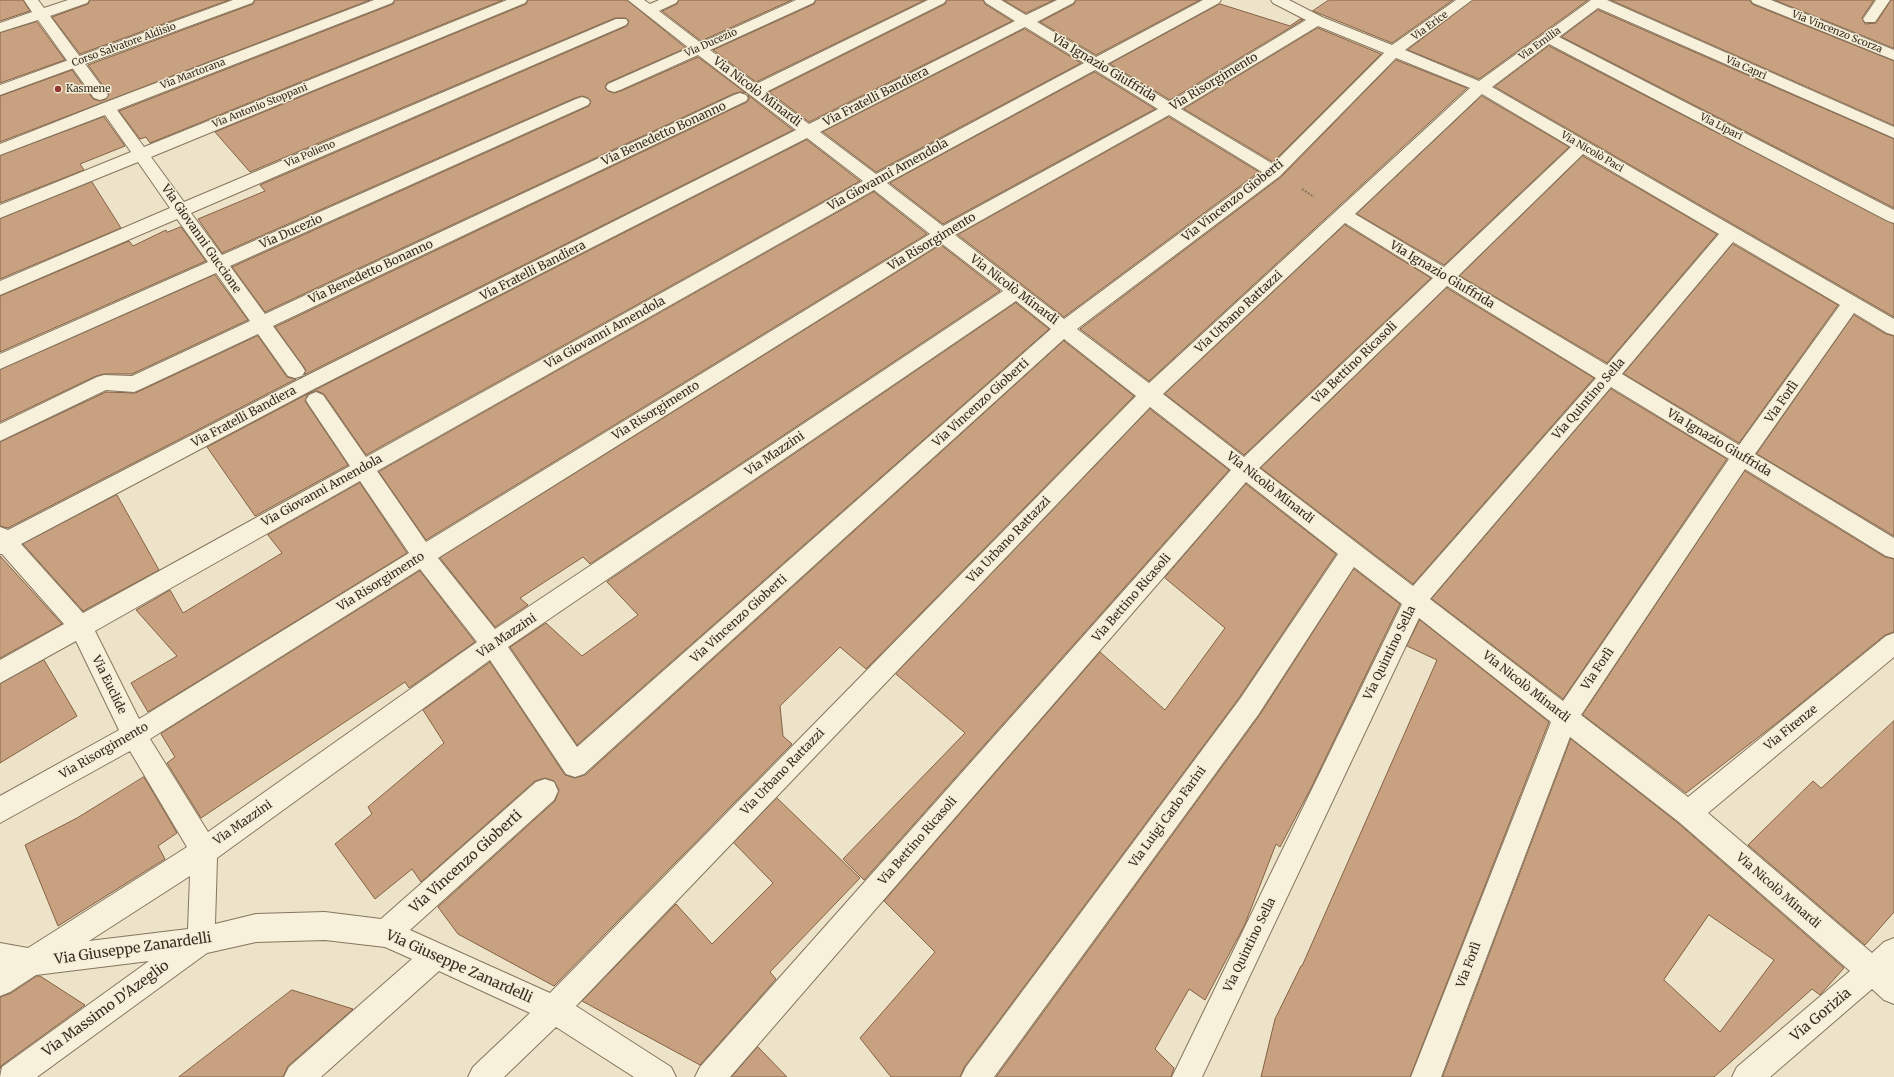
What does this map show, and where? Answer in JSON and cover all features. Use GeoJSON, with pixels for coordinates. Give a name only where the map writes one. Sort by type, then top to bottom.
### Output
{"type":"FeatureCollection","features":[{"type":"Feature","properties":{"kind":"street","name":"Via Giovanni Guccione"},"geometry":{"type":"LineString","coordinates":[[31,0],[295,371]]}},
{"type":"Feature","properties":{"kind":"street"},"geometry":{"type":"LineString","coordinates":[[0,28],[82,0]]}},
{"type":"Feature","properties":{"kind":"street","name":"Corso Salvatore Aldisio"},"geometry":{"type":"LineString","coordinates":[[0,90],[247,0]]}},
{"type":"Feature","properties":{"kind":"street","name":"Via Martorana"},"geometry":{"type":"LineString","coordinates":[[0,150],[103,101],[386,0]]}},
{"type":"Feature","properties":{"kind":"street","name":"Via Antonio Stoppani"},"geometry":{"type":"LineString","coordinates":[[0,212],[520,0]]}},
{"type":"Feature","properties":{"kind":"street","name":"Via Nicolò Minardi"},"geometry":{"type":"LineString","coordinates":[[635,0],[700,49],[747,94],[810,132],[876,182],[1688,813],[1894,990]]}},
{"type":"Feature","properties":{"kind":"street"},"geometry":{"type":"LineString","coordinates":[[648,10],[671,0]]}},
{"type":"Feature","properties":{"kind":"street","name":"Via Ducezio"},"geometry":{"type":"LineString","coordinates":[[614,87],[808,0]]}},
{"type":"Feature","properties":{"kind":"street","name":"Via Benedetto Bonanno"},"geometry":{"type":"LineString","coordinates":[[0,433],[104,382],[134,384],[747,94],[939,0]]}},
{"type":"Feature","properties":{"kind":"street","name":"Via Ignazio Giuffrida"},"geometry":{"type":"LineString","coordinates":[[991,0],[1274,172]]}},
{"type":"Feature","properties":{"kind":"street","name":"Via Fratelli Bandiera"},"geometry":{"type":"LineString","coordinates":[[2,541],[305,385],[810,132],[1068,0]]}},
{"type":"Feature","properties":{"kind":"street","name":"Via Giovanni Amendola"},"geometry":{"type":"LineString","coordinates":[[0,672],[876,182],[1214,0]]}},
{"type":"Feature","properties":{"kind":"street","name":"Via Erice"},"geometry":{"type":"LineString","coordinates":[[1394,51],[1465,0]]}},
{"type":"Feature","properties":{"kind":"street","name":"Via Vincenzo Scorza"},"geometry":{"type":"LineString","coordinates":[[1758,0],[1894,55]]}},
{"type":"Feature","properties":{"kind":"street"},"geometry":{"type":"LineString","coordinates":[[1870,18],[1883,0]]}},
{"type":"Feature","properties":{"kind":"street","name":"Via Emilia"},"geometry":{"type":"LineString","coordinates":[[1480,87],[1599,1]]}},
{"type":"Feature","properties":{"kind":"street","name":"Via Capri"},"geometry":{"type":"LineString","coordinates":[[1599,1],[1894,133]]}},
{"type":"Feature","properties":{"kind":"street","name":"Via Nicolò Paci"},"geometry":{"type":"LineString","coordinates":[[1290,2],[1317,20],[1480,87],[1894,328]]}},
{"type":"Feature","properties":{"kind":"street","name":"Via Risorgimento"},"geometry":{"type":"LineString","coordinates":[[0,810],[134,735],[942,234],[1171,108],[1317,20]]}},
{"type":"Feature","properties":{"kind":"street","name":"Via Polieno"},"geometry":{"type":"LineString","coordinates":[[0,288],[621,22]]}},
{"type":"Feature","properties":{"kind":"street","name":"Via Lipari"},"geometry":{"type":"LineString","coordinates":[[1549,38],[1894,217]]}},
{"type":"Feature","properties":{"kind":"street","name":"Via Vincenzo Gioberti"},"geometry":{"type":"LineString","coordinates":[[493,644],[575,765],[1065,328],[1274,172],[1394,51]]}},
{"type":"Feature","properties":{"kind":"street","name":"Via Urbano Rattazzi"},"geometry":{"type":"LineString","coordinates":[[483,1077],[554,1009],[1150,394],[1480,87]]}},
{"type":"Feature","properties":{"kind":"street","name":"Via Ducezio"},"geometry":{"type":"LineString","coordinates":[[0,362],[582,102]]}},
{"type":"Feature","properties":{"kind":"street","name":"Via Bettino Ricasoli"},"geometry":{"type":"LineString","coordinates":[[710,1077],[1245,469],[1444,276],[1582,146]]}},
{"type":"Feature","properties":{"kind":"street","name":"Via Ignazio Giuffrida"},"geometry":{"type":"LineString","coordinates":[[1344,215],[1894,549]]}},
{"type":"Feature","properties":{"kind":"street","name":"Via Quintino Sella"},"geometry":{"type":"LineString","coordinates":[[1187,1077],[1414,601],[1609,376],[1730,233]]}},
{"type":"Feature","properties":{"kind":"street","name":"Via Mazzini"},"geometry":{"type":"LineString","coordinates":[[0,982],[204,851],[493,644],[1016,292]]}},
{"type":"Feature","properties":{"kind":"street","name":"Via Forlì"},"geometry":{"type":"LineString","coordinates":[[1426,1077],[1565,718],[1742,457],[1851,304]]}},
{"type":"Feature","properties":{"kind":"street"},"geometry":{"type":"LineString","coordinates":[[316,400],[423,556],[493,644]]}},
{"type":"Feature","properties":{"kind":"street","name":"Via Euclide"},"geometry":{"type":"LineString","coordinates":[[2,541],[81,627],[134,735],[204,851]]}},
{"type":"Feature","properties":{"kind":"street","name":"Via Luigi Carlo Farini"},"geometry":{"type":"LineString","coordinates":[[976,1077],[1249,707],[1352,552]]}},
{"type":"Feature","properties":{"kind":"street","name":"Via Firenze"},"geometry":{"type":"LineString","coordinates":[[1688,813],[1894,643]]}},
{"type":"Feature","properties":{"kind":"street","name":"Via Vincenzo Gioberti"},"geometry":{"type":"LineString","coordinates":[[386,933],[545,791]]}},
{"type":"Feature","properties":{"kind":"street"},"geometry":{"type":"LineString","coordinates":[[201,941],[204,851]]}},
{"type":"Feature","properties":{"kind":"street","name":"Via Giuseppe Zanardelli"},"geometry":{"type":"LineString","coordinates":[[0,957],[30,962],[201,941],[256,928],[325,926],[386,933],[554,1009],[661,1077]]}},
{"type":"Feature","properties":{"kind":"street","name":"Via Massimo D'Azeglio"},"geometry":{"type":"LineString","coordinates":[[12,1077],[201,941]]}},
{"type":"Feature","properties":{"kind":"street","name":"Via Gorizia"},"geometry":{"type":"LineString","coordinates":[[1747,1077],[1894,952]]}},
{"type":"Feature","properties":{"kind":"street"},"geometry":{"type":"LineString","coordinates":[[299,1077],[437,955]]}},
{"type":"Feature","properties":{"kind":"path"},"geometry":{"type":"LineString","coordinates":[[1274,172],[1344,215]]}},
{"type":"Feature","properties":{"kind":"building"},"geometry":{"type":"Polygon","coordinates":[[[0,0],[23,0],[30,11],[0,21],[0,0]]]}},
{"type":"Feature","properties":{"kind":"building"},"geometry":{"type":"Polygon","coordinates":[[[90,0],[229,0],[80,54],[52,17],[88,4],[90,0]]]}},
{"type":"Feature","properties":{"kind":"building"},"geometry":{"type":"Polygon","coordinates":[[[255,0],[370,0],[0,142],[0,96],[72,70],[93,99],[100,101],[106,99],[109,94],[88,65],[253,4],[255,0]]]}},
{"type":"Feature","properties":{"kind":"building"},"geometry":{"type":"Polygon","coordinates":[[[395,0],[503,0],[150,143],[146,137],[140,139],[119,111],[393,4],[395,0]]]}},
{"type":"Feature","properties":{"kind":"building"},"geometry":{"type":"Polygon","coordinates":[[[528,0],[627,0],[686,48],[607,83],[605,88],[608,91],[614,93],[621,91],[698,57],[746,93],[740,92],[733,94],[265,312],[232,267],[589,106],[591,101],[582,96],[575,98],[222,253],[198,219],[265,191],[260,185],[627,26],[629,21],[626,18],[615,18],[250,172],[215,132],[526,4],[528,0]]]}},
{"type":"Feature","properties":{"kind":"building"},"geometry":{"type":"Polygon","coordinates":[[[679,0],[792,0],[701,41],[662,11],[677,4],[679,0]]]}},
{"type":"Feature","properties":{"kind":"building"},"geometry":{"type":"Polygon","coordinates":[[[816,0],[925,0],[756,82],[713,50],[814,4],[816,0]]]}},
{"type":"Feature","properties":{"kind":"building"},"geometry":{"type":"Polygon","coordinates":[[[947,0],[983,0],[985,4],[1012,21],[809,122],[769,92],[945,4],[947,0]]]}},
{"type":"Feature","properties":{"kind":"building"},"geometry":{"type":"Polygon","coordinates":[[[1004,0],[1054,0],[1026,13],[1004,0]]]}},
{"type":"Feature","properties":{"kind":"building"},"geometry":{"type":"Polygon","coordinates":[[[1076,0],[1200,0],[1096,55],[1040,22],[1074,4],[1076,0]]]}},
{"type":"Feature","properties":{"kind":"building"},"geometry":{"type":"Polygon","coordinates":[[[1329,0],[1453,0],[1392,43],[1313,11],[1329,0]]]}},
{"type":"Feature","properties":{"kind":"building"},"geometry":{"type":"Polygon","coordinates":[[[1473,0],[1588,0],[1479,79],[1408,50],[1473,0]]]}},
{"type":"Feature","properties":{"kind":"building"},"geometry":{"type":"Polygon","coordinates":[[[1611,0],[1750,0],[1752,4],[1894,61],[1894,125],[1611,0]]]}},
{"type":"Feature","properties":{"kind":"building"},"geometry":{"type":"Polygon","coordinates":[[[1775,0],[1874,0],[1862,18],[1865,24],[1876,23],[1891,0],[1894,0],[1894,48],[1775,0]]]}},
{"type":"Feature","properties":{"kind":"building"},"geometry":{"type":"Polygon","coordinates":[[[1220,4],[1290,26],[1300,19],[1303,20],[1170,100],[1110,64],[1220,4]]]}},
{"type":"Feature","properties":{"kind":"building"},"geometry":{"type":"Polygon","coordinates":[[[1598,10],[1894,139],[1894,208],[1562,37],[1598,10]]]}},
{"type":"Feature","properties":{"kind":"building"},"geometry":{"type":"Polygon","coordinates":[[[37,22],[65,60],[0,83],[0,33],[37,22]]]}},
{"type":"Feature","properties":{"kind":"building"},"geometry":{"type":"Polygon","coordinates":[[[1318,28],[1381,54],[1273,162],[1184,109],[1318,28]]]}},
{"type":"Feature","properties":{"kind":"building"},"geometry":{"type":"Polygon","coordinates":[[[1025,29],[1081,63],[876,172],[823,132],[1025,29]]]}},
{"type":"Feature","properties":{"kind":"building"},"geometry":{"type":"Polygon","coordinates":[[[1549,46],[1894,224],[1894,317],[1495,87],[1549,46]]]}},
{"type":"Feature","properties":{"kind":"building"},"geometry":{"type":"Polygon","coordinates":[[[1396,60],[1467,88],[1149,381],[1080,329],[1281,177],[1396,60]]]}},
{"type":"Feature","properties":{"kind":"building"},"geometry":{"type":"Polygon","coordinates":[[[1095,72],[1155,109],[943,224],[890,183],[1095,72]]]}},
{"type":"Feature","properties":{"kind":"building"},"geometry":{"type":"Polygon","coordinates":[[[748,95],[793,130],[304,375],[306,370],[275,327],[747,102],[749,99],[748,95]]]}},
{"type":"Feature","properties":{"kind":"building"},"geometry":{"type":"Polygon","coordinates":[[[1482,96],[1569,147],[1444,265],[1357,214],[1482,96]]]}},
{"type":"Feature","properties":{"kind":"building"},"geometry":{"type":"Polygon","coordinates":[[[104,117],[125,146],[80,164],[84,170],[0,203],[0,156],[104,117]]]}},
{"type":"Feature","properties":{"kind":"building"},"geometry":{"type":"Polygon","coordinates":[[[1169,117],[1259,172],[1064,317],[958,235],[1169,117]]]}},
{"type":"Feature","properties":{"kind":"building"},"geometry":{"type":"Polygon","coordinates":[[[807,140],[860,181],[366,455],[324,394],[317,391],[308,394],[305,401],[348,465],[255,516],[207,447],[313,391],[807,140]]]}},
{"type":"Feature","properties":{"kind":"building"},"geometry":{"type":"Polygon","coordinates":[[[1583,156],[1717,234],[1607,363],[1460,276],[1583,156]]]}},
{"type":"Feature","properties":{"kind":"building"},"geometry":{"type":"Polygon","coordinates":[[[92,182],[121,228],[0,279],[0,219],[92,182]]]}},
{"type":"Feature","properties":{"kind":"building"},"geometry":{"type":"Polygon","coordinates":[[[874,192],[927,234],[426,540],[379,472],[874,192]]]}},
{"type":"Feature","properties":{"kind":"building"},"geometry":{"type":"Polygon","coordinates":[[[1345,225],[1431,278],[1244,455],[1165,394],[1345,225]]]}},
{"type":"Feature","properties":{"kind":"building"},"geometry":{"type":"Polygon","coordinates":[[[181,227],[206,261],[0,352],[0,296],[129,241],[133,246],[166,230],[167,232],[181,227]]]}},
{"type":"Feature","properties":{"kind":"building"},"geometry":{"type":"Polygon","coordinates":[[[1733,244],[1838,305],[1739,443],[1624,374],[1733,244]]]}},
{"type":"Feature","properties":{"kind":"building"},"geometry":{"type":"Polygon","coordinates":[[[941,245],[1000,291],[590,564],[583,557],[520,598],[528,605],[495,627],[440,558],[941,245]]]}},
{"type":"Feature","properties":{"kind":"building"},"geometry":{"type":"Polygon","coordinates":[[[215,275],[248,320],[132,374],[104,374],[96,376],[0,422],[0,370],[215,275]]]}},
{"type":"Feature","properties":{"kind":"building"},"geometry":{"type":"Polygon","coordinates":[[[1447,288],[1594,378],[1413,584],[1261,468],[1447,288]]]}},
{"type":"Feature","properties":{"kind":"building"},"geometry":{"type":"Polygon","coordinates":[[[1016,303],[1049,329],[577,745],[510,647],[546,623],[582,656],[638,615],[607,582],[1016,303]]]}},
{"type":"Feature","properties":{"kind":"building"},"geometry":{"type":"Polygon","coordinates":[[[1854,315],[1886,334],[1894,336],[1894,536],[1757,454],[1854,315]]]}},
{"type":"Feature","properties":{"kind":"building"},"geometry":{"type":"Polygon","coordinates":[[[258,336],[287,377],[296,379],[8,528],[0,526],[0,442],[106,392],[135,393],[258,336]]]}},
{"type":"Feature","properties":{"kind":"building"},"geometry":{"type":"Polygon","coordinates":[[[1064,341],[1134,396],[866,669],[840,647],[780,706],[783,736],[792,744],[554,986],[458,934],[438,907],[555,801],[559,790],[554,781],[545,778],[535,781],[421,882],[412,869],[375,899],[335,844],[372,814],[368,807],[444,743],[423,710],[490,662],[565,775],[575,778],[585,775],[1064,341]]]}},
{"type":"Feature","properties":{"kind":"building"},"geometry":{"type":"Polygon","coordinates":[[[1611,389],[1727,459],[1563,699],[1432,599],[1611,389]]]}},
{"type":"Feature","properties":{"kind":"building"},"geometry":{"type":"Polygon","coordinates":[[[1150,409],[1229,470],[864,880],[843,859],[965,733],[896,674],[1150,409]]]}},
{"type":"Feature","properties":{"kind":"building"},"geometry":{"type":"Polygon","coordinates":[[[1745,471],[1885,557],[1894,559],[1894,632],[1885,635],[1778,722],[1686,793],[1583,715],[1745,471]]]}},
{"type":"Feature","properties":{"kind":"building"},"geometry":{"type":"Polygon","coordinates":[[[360,483],[407,553],[148,712],[131,683],[177,656],[136,610],[170,590],[183,613],[282,553],[268,535],[360,483]]]}},
{"type":"Feature","properties":{"kind":"building"},"geometry":{"type":"Polygon","coordinates":[[[1246,484],[1336,554],[1239,698],[965,1066],[960,1077],[891,1077],[860,1038],[935,952],[884,901],[1100,652],[1165,710],[1225,628],[1165,578],[1246,484]]]}},
{"type":"Feature","properties":{"kind":"building"},"geometry":{"type":"Polygon","coordinates":[[[117,495],[159,570],[83,611],[23,544],[117,495]]]}},
{"type":"Feature","properties":{"kind":"building"},"geometry":{"type":"Polygon","coordinates":[[[0,556],[62,624],[0,658],[0,556]]]}},
{"type":"Feature","properties":{"kind":"building"},"geometry":{"type":"Polygon","coordinates":[[[1354,569],[1400,604],[1312,786],[1280,847],[1276,844],[1245,924],[1205,1000],[1189,989],[1155,1049],[1174,1068],[1171,1077],[996,1077],[1259,716],[1354,569]]]}},
{"type":"Feature","properties":{"kind":"building"},"geometry":{"type":"Polygon","coordinates":[[[420,571],[475,642],[409,688],[405,682],[201,818],[167,763],[175,757],[161,734],[420,571]]]}},
{"type":"Feature","properties":{"kind":"building"},"geometry":{"type":"Polygon","coordinates":[[[1420,620],[1549,722],[1410,1077],[1261,1077],[1275,1019],[1302,966],[1437,660],[1407,646],[1420,620]]]}},
{"type":"Feature","properties":{"kind":"building"},"geometry":{"type":"Polygon","coordinates":[[[44,660],[77,716],[0,763],[0,684],[44,660]]]}},
{"type":"Feature","properties":{"kind":"building"},"geometry":{"type":"Polygon","coordinates":[[[1894,721],[1894,912],[1865,945],[1748,845],[1813,781],[1821,788],[1894,721]]]}},
{"type":"Feature","properties":{"kind":"building"},"geometry":{"type":"Polygon","coordinates":[[[1571,739],[1678,823],[1844,968],[1820,995],[1812,989],[1714,1077],[1443,1077],[1571,739]],[[1709,915],[1664,980],[1720,1032],[1774,960],[1709,915]]]}},
{"type":"Feature","properties":{"kind":"building"},"geometry":{"type":"Polygon","coordinates":[[[144,777],[177,833],[158,846],[165,859],[58,926],[25,845],[77,818],[144,777]]]}},
{"type":"Feature","properties":{"kind":"building"},"geometry":{"type":"Polygon","coordinates":[[[777,798],[860,878],[770,972],[776,979],[700,1065],[582,1001],[676,904],[712,944],[773,883],[734,843],[777,798]]]}},
{"type":"Feature","properties":{"kind":"building"},"geometry":{"type":"Polygon","coordinates":[[[37,976],[40,976],[85,1005],[1,1066],[0,1069],[0,997],[11,993],[37,976]]]}},
{"type":"Feature","properties":{"kind":"building"},"geometry":{"type":"Polygon","coordinates":[[[292,990],[353,1009],[288,1066],[283,1077],[179,1077],[292,990]]]}},
{"type":"Feature","properties":{"kind":"building"},"geometry":{"type":"Polygon","coordinates":[[[758,1047],[787,1077],[732,1077],[758,1047]]]}},
{"type":"Feature","properties":{"kind":"place","name":"Kasmene"},"geometry":{"type":"Point","coordinates":[58,89]}}]}
